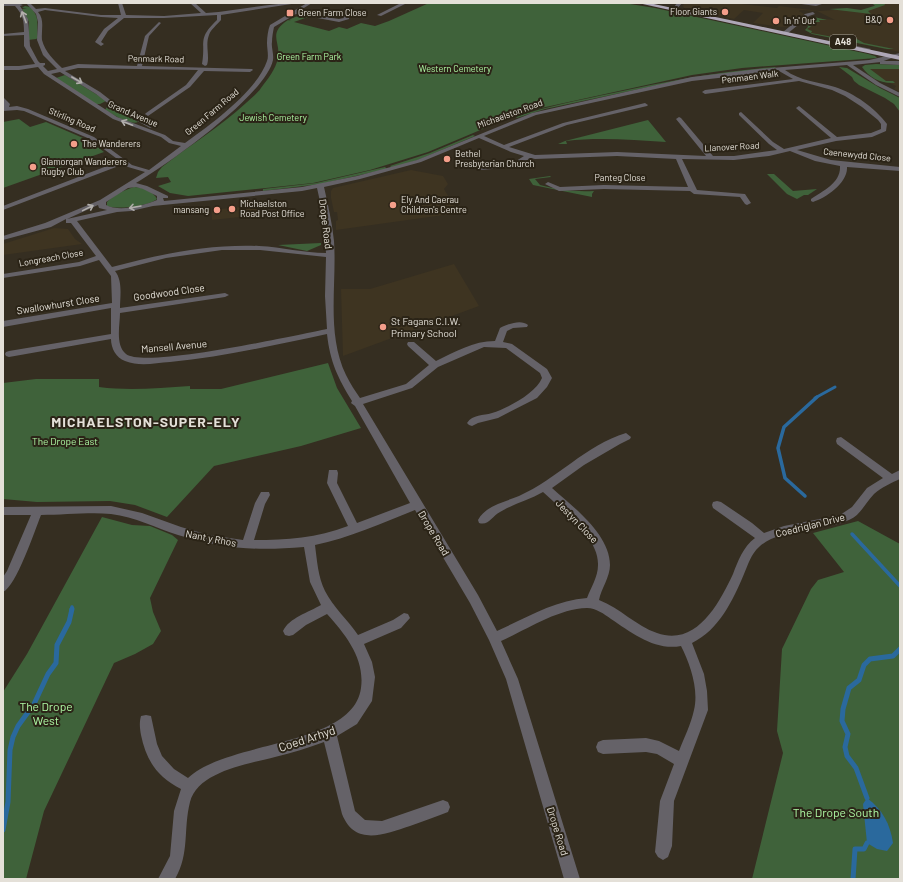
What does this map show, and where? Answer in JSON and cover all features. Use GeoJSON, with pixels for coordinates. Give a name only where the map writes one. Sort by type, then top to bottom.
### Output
{"type":"FeatureCollection","features":[{"type":"Feature","properties":{"kind":"highway","name":"A48"},"geometry":{"type":"LineString","coordinates":[[641,3],[753,26],[839,41],[897,58]]}},
{"type":"Feature","properties":{"kind":"highway","name":"A48"},"geometry":{"type":"LineString","coordinates":[[793,32],[897,58]]}},
{"type":"Feature","properties":{"kind":"street"},"geometry":{"type":"LineString","coordinates":[[101,44],[98,42],[104,32],[124,14],[120,3]]}},
{"type":"Feature","properties":{"kind":"street"},"geometry":{"type":"LineString","coordinates":[[192,3],[206,15]]}},
{"type":"Feature","properties":{"kind":"street"},"geometry":{"type":"LineString","coordinates":[[35,10],[45,9],[121,17],[164,17],[219,14],[296,3]]}},
{"type":"Feature","properties":{"kind":"street","name":"Green Farm Road"},"geometry":{"type":"LineString","coordinates":[[102,201],[150,172],[223,117],[255,86],[265,70],[270,60],[269,41],[271,28],[310,3]]}},
{"type":"Feature","properties":{"kind":"street"},"geometry":{"type":"LineString","coordinates":[[379,15],[405,3]]}},
{"type":"Feature","properties":{"kind":"street"},"geometry":{"type":"LineString","coordinates":[[674,9],[680,3]]}},
{"type":"Feature","properties":{"kind":"street"},"geometry":{"type":"LineString","coordinates":[[796,3],[816,5],[823,3]]}},
{"type":"Feature","properties":{"kind":"street"},"geometry":{"type":"LineString","coordinates":[[3,5],[16,4]]}},
{"type":"Feature","properties":{"kind":"street","name":"Grand Avenue"},"geometry":{"type":"LineString","coordinates":[[16,4],[29,4],[35,10],[40,19],[40,40],[46,55],[61,69],[111,104],[161,133],[172,142],[186,145]]}},
{"type":"Feature","properties":{"kind":"street","name":"Grand Avenue"},"geometry":{"type":"LineString","coordinates":[[16,4],[26,19],[26,42],[38,65],[46,73],[97,108],[121,120],[163,136]]}},
{"type":"Feature","properties":{"kind":"street"},"geometry":{"type":"LineString","coordinates":[[286,5],[301,8]]}},
{"type":"Feature","properties":{"kind":"street"},"geometry":{"type":"LineString","coordinates":[[295,12],[329,19]]}},
{"type":"Feature","properties":{"kind":"street"},"geometry":{"type":"LineString","coordinates":[[793,32],[807,15],[813,13],[813,16],[808,22]]}},
{"type":"Feature","properties":{"kind":"street"},"geometry":{"type":"LineString","coordinates":[[148,114],[188,86],[203,66],[206,55],[205,39],[211,28],[219,20],[219,14]]}},
{"type":"Feature","properties":{"kind":"street"},"geometry":{"type":"LineString","coordinates":[[139,68],[145,41],[151,31],[159,23]]}},
{"type":"Feature","properties":{"kind":"street"},"geometry":{"type":"LineString","coordinates":[[3,35],[26,32]]}},
{"type":"Feature","properties":{"kind":"street"},"geometry":{"type":"LineString","coordinates":[[26,42],[40,40]]}},
{"type":"Feature","properties":{"kind":"street","name":"Michaelston Road"},"geometry":{"type":"LineString","coordinates":[[153,204],[286,191],[320,186],[410,164],[442,153],[479,136],[534,114],[705,77],[869,62],[897,58]]}},
{"type":"Feature","properties":{"kind":"street"},"geometry":{"type":"LineString","coordinates":[[3,68],[53,62]]}},
{"type":"Feature","properties":{"kind":"street"},"geometry":{"type":"LineString","coordinates":[[848,64],[878,84],[900,95]]}},
{"type":"Feature","properties":{"kind":"street","name":"Penmark Road"},"geometry":{"type":"LineString","coordinates":[[61,69],[78,66],[139,68],[203,66],[250,70]]}},
{"type":"Feature","properties":{"kind":"street"},"geometry":{"type":"LineString","coordinates":[[10,68],[30,72]]}},
{"type":"Feature","properties":{"kind":"street"},"geometry":{"type":"LineString","coordinates":[[46,73],[61,69]]}},
{"type":"Feature","properties":{"kind":"street","name":"Llanover Road"},"geometry":{"type":"LineString","coordinates":[[479,136],[503,147],[529,156],[546,158],[617,154],[711,158],[755,156],[836,139],[872,135],[884,130],[885,127],[874,113],[849,96],[834,89],[797,80],[780,69]]}},
{"type":"Feature","properties":{"kind":"street","name":"Penmaen Walk"},"geometry":{"type":"LineString","coordinates":[[705,92],[797,80]]}},
{"type":"Feature","properties":{"kind":"street"},"geometry":{"type":"LineString","coordinates":[[3,99],[7,104],[4,108]]}},
{"type":"Feature","properties":{"kind":"street","name":"Grand Avenue"},"geometry":{"type":"LineString","coordinates":[[97,108],[111,104]]}},
{"type":"Feature","properties":{"kind":"street"},"geometry":{"type":"LineString","coordinates":[[503,147],[565,124],[645,105]]}},
{"type":"Feature","properties":{"kind":"street","name":"Stirling Road"},"geometry":{"type":"LineString","coordinates":[[4,108],[26,110],[92,138],[132,167],[150,172]]}},
{"type":"Feature","properties":{"kind":"street"},"geometry":{"type":"LineString","coordinates":[[799,108],[836,139]]}},
{"type":"Feature","properties":{"kind":"street"},"geometry":{"type":"LineString","coordinates":[[741,114],[771,143],[783,151]]}},
{"type":"Feature","properties":{"kind":"street"},"geometry":{"type":"LineString","coordinates":[[680,119],[711,158]]}},
{"type":"Feature","properties":{"kind":"street","name":"Caenewydd Close"},"geometry":{"type":"LineString","coordinates":[[791,149],[816,160],[842,164],[900,169]]}},
{"type":"Feature","properties":{"kind":"street"},"geometry":{"type":"LineString","coordinates":[[480,168],[515,164],[529,156]]}},
{"type":"Feature","properties":{"kind":"street"},"geometry":{"type":"LineString","coordinates":[[678,157],[692,189]]}},
{"type":"Feature","properties":{"kind":"street"},"geometry":{"type":"LineString","coordinates":[[3,208],[124,162]]}},
{"type":"Feature","properties":{"kind":"street"},"geometry":{"type":"LineString","coordinates":[[813,200],[842,178],[844,171],[842,164]]}},
{"type":"Feature","properties":{"kind":"street"},"geometry":{"type":"LineString","coordinates":[[146,187],[151,174],[150,172]]}},
{"type":"Feature","properties":{"kind":"street","name":"Panteg Close"},"geometry":{"type":"LineString","coordinates":[[548,184],[559,189],[604,187],[692,189],[697,194],[743,195],[747,203]]}},
{"type":"Feature","properties":{"kind":"street"},"geometry":{"type":"LineString","coordinates":[[3,238],[48,225],[153,204],[160,201],[160,196],[146,187],[140,185],[127,186]]}},
{"type":"Feature","properties":{"kind":"street","name":"Drope Road"},"geometry":{"type":"LineString","coordinates":[[320,186],[328,224],[331,331],[333,347],[341,374],[356,403],[474,598],[494,638],[512,679],[572,879]]}},
{"type":"Feature","properties":{"kind":"street","name":"Michaelston Road"},"geometry":{"type":"LineString","coordinates":[[160,196],[188,200]]}},
{"type":"Feature","properties":{"kind":"street"},"geometry":{"type":"LineString","coordinates":[[48,225],[102,201],[101,204],[104,208],[116,211]]}},
{"type":"Feature","properties":{"kind":"street","name":"Mansell Avenue"},"geometry":{"type":"LineString","coordinates":[[73,220],[78,229],[112,270],[116,280],[116,348],[121,355],[132,360],[201,356],[331,331]]}},
{"type":"Feature","properties":{"kind":"street"},"geometry":{"type":"LineString","coordinates":[[112,270],[172,254],[226,248],[278,249],[312,256],[330,255]]}},
{"type":"Feature","properties":{"kind":"street","name":"Longreach Close"},"geometry":{"type":"LineString","coordinates":[[3,276],[69,266],[102,257]]}},
{"type":"Feature","properties":{"kind":"street","name":"Goodwood Close"},"geometry":{"type":"LineString","coordinates":[[116,308],[225,295]]}},
{"type":"Feature","properties":{"kind":"street","name":"Swallowhurst Close"},"geometry":{"type":"LineString","coordinates":[[3,324],[116,308]]}},
{"type":"Feature","properties":{"kind":"street"},"geometry":{"type":"LineString","coordinates":[[498,344],[503,330],[512,326],[524,325]]}},
{"type":"Feature","properties":{"kind":"street"},"geometry":{"type":"LineString","coordinates":[[9,354],[115,336]]}},
{"type":"Feature","properties":{"kind":"street"},"geometry":{"type":"LineString","coordinates":[[411,344],[419,349],[427,360],[435,365]]}},
{"type":"Feature","properties":{"kind":"street"},"geometry":{"type":"LineString","coordinates":[[356,403],[409,386],[435,365],[476,346],[498,344],[514,349],[544,371],[547,378],[541,390],[534,396],[495,416],[475,420],[472,423]]}},
{"type":"Feature","properties":{"kind":"street"},"geometry":{"type":"LineString","coordinates":[[483,520],[494,509],[519,500],[544,487],[558,479],[580,462],[616,441],[626,437]]}},
{"type":"Feature","properties":{"kind":"street","name":"Coedriglan Drive"},"geometry":{"type":"LineString","coordinates":[[592,603],[657,640],[684,640],[702,632],[710,623],[737,577],[749,551],[762,538],[844,518],[857,509],[871,492],[896,476],[841,441]]}},
{"type":"Feature","properties":{"kind":"street"},"geometry":{"type":"LineString","coordinates":[[333,473],[332,483],[355,529]]}},
{"type":"Feature","properties":{"kind":"street","name":"Jestyn Close"},"geometry":{"type":"LineString","coordinates":[[544,487],[588,529],[602,548],[604,566],[592,603]]}},
{"type":"Feature","properties":{"kind":"street"},"geometry":{"type":"LineString","coordinates":[[247,545],[260,503],[265,495]]}},
{"type":"Feature","properties":{"kind":"street","name":"Nant y Rhos"},"geometry":{"type":"LineString","coordinates":[[3,511],[85,509],[119,511],[142,517],[179,531],[209,539],[247,545],[274,546],[329,538],[417,505]]}},
{"type":"Feature","properties":{"kind":"street","name":"Coedriglan Drive"},"geometry":{"type":"LineString","coordinates":[[717,505],[748,526],[762,538]]}},
{"type":"Feature","properties":{"kind":"street"},"geometry":{"type":"LineString","coordinates":[[3,587],[14,567],[38,510]]}},
{"type":"Feature","properties":{"kind":"street","name":"Coed Arhyd"},"geometry":{"type":"LineString","coordinates":[[166,879],[174,868],[178,852],[180,808],[184,796],[190,786],[200,776],[223,764],[329,733],[346,725],[361,710],[366,700],[369,688],[369,676],[364,660],[349,631],[329,607],[316,586],[309,542]]}},
{"type":"Feature","properties":{"kind":"street"},"geometry":{"type":"LineString","coordinates":[[494,638],[567,606],[592,603]]}},
{"type":"Feature","properties":{"kind":"street"},"geometry":{"type":"LineString","coordinates":[[289,631],[302,621],[329,607]]}},
{"type":"Feature","properties":{"kind":"street"},"geometry":{"type":"LineString","coordinates":[[356,642],[397,624],[404,618]]}},
{"type":"Feature","properties":{"kind":"street"},"geometry":{"type":"LineString","coordinates":[[663,852],[666,838],[665,812],[667,801],[681,760],[701,710],[702,699],[697,668],[684,640]]}},
{"type":"Feature","properties":{"kind":"street"},"geometry":{"type":"LineString","coordinates":[[146,721],[150,747],[157,761],[175,779],[190,786]]}},
{"type":"Feature","properties":{"kind":"street"},"geometry":{"type":"LineString","coordinates":[[329,733],[349,814],[354,822],[363,828],[382,828],[443,807]]}},
{"type":"Feature","properties":{"kind":"street"},"geometry":{"type":"LineString","coordinates":[[603,747],[646,745],[659,748],[681,760]]}},
{"type":"Feature","properties":{"kind":"shaded area"},"geometry":{"type":"Polygon","coordinates":[[[684,3],[733,3],[777,8],[779,6],[820,11],[848,9],[862,11],[879,5],[879,3],[900,3],[900,52],[812,34],[805,30],[815,18],[835,20],[817,11],[800,10],[799,11],[804,14],[803,16],[789,26],[781,27],[753,23],[763,13],[744,10],[734,19],[684,8],[684,3]]]}},
{"type":"Feature","properties":{"kind":"shaded area"},"geometry":{"type":"Polygon","coordinates":[[[900,68],[900,92],[894,89],[896,86],[886,83],[867,69],[900,68]]]}},
{"type":"Feature","properties":{"kind":"shaded area","name":"Ely And Caerau Children's Centre"},"geometry":{"type":"Polygon","coordinates":[[[411,170],[443,176],[448,184],[444,189],[458,213],[336,230],[336,221],[338,220],[337,212],[334,212],[331,198],[331,191],[333,188],[411,170]]]}},
{"type":"Feature","properties":{"kind":"shaded area"},"geometry":{"type":"Polygon","coordinates":[[[258,205],[259,215],[212,220],[212,210],[258,205]]]}},
{"type":"Feature","properties":{"kind":"shaded area"},"geometry":{"type":"Polygon","coordinates":[[[54,228],[68,229],[75,239],[82,244],[3,255],[3,244],[54,228]]]}},
{"type":"Feature","properties":{"kind":"shaded area","name":"St Fagans C.I.W. Primary School"},"geometry":{"type":"Polygon","coordinates":[[[454,264],[479,306],[343,356],[341,289],[370,289],[454,264]]]}},
{"type":"Feature","properties":{"kind":"green space","name":"Western Cemetery"},"geometry":{"type":"Polygon","coordinates":[[[429,3],[624,3],[655,8],[868,54],[877,58],[742,68],[692,75],[532,110],[428,152],[370,170],[313,183],[188,196],[170,193],[158,186],[171,182],[168,177],[156,178],[162,167],[226,120],[256,94],[275,66],[278,58],[276,34],[278,29],[288,20],[291,21],[289,20],[298,16],[308,17],[294,22],[329,31],[339,27],[347,29],[361,23],[375,26],[429,3]]]}},
{"type":"Feature","properties":{"kind":"green space"},"geometry":{"type":"Polygon","coordinates":[[[875,3],[884,3],[885,5],[868,11],[871,14],[829,9],[847,8],[861,10],[874,6],[875,5],[873,5],[875,3]]]}},
{"type":"Feature","properties":{"kind":"green space"},"geometry":{"type":"Polygon","coordinates":[[[25,6],[30,7],[37,18],[38,38],[36,39],[28,40],[29,22],[22,9],[27,8],[22,8],[25,6]]]}},
{"type":"Feature","properties":{"kind":"green space"},"geometry":{"type":"Polygon","coordinates":[[[814,17],[827,20],[819,20],[820,22],[814,22],[813,25],[807,29],[812,31],[811,33],[839,38],[855,38],[864,43],[894,49],[887,49],[812,34],[805,30],[808,27],[807,23],[814,17]]]}},
{"type":"Feature","properties":{"kind":"green space"},"geometry":{"type":"Polygon","coordinates":[[[865,65],[900,65],[900,69],[870,69],[886,81],[893,81],[895,83],[876,80],[862,67],[865,65]]]}},
{"type":"Feature","properties":{"kind":"green space"},"geometry":{"type":"Polygon","coordinates":[[[839,67],[847,68],[900,98],[900,112],[894,104],[859,85],[852,77],[839,67]]]}},
{"type":"Feature","properties":{"kind":"green space"},"geometry":{"type":"Polygon","coordinates":[[[776,68],[696,77],[545,109],[517,118],[516,117],[540,110],[564,104],[653,84],[714,74],[776,68]]]}},
{"type":"Feature","properties":{"kind":"green space"},"geometry":{"type":"Polygon","coordinates":[[[65,75],[106,101],[100,104],[95,104],[56,78],[65,75]]]}},
{"type":"Feature","properties":{"kind":"green space"},"geometry":{"type":"Polygon","coordinates":[[[107,107],[113,107],[138,122],[135,123],[122,119],[105,110],[107,107]]]}},
{"type":"Feature","properties":{"kind":"green space","name":"Glamorgan Wanderers Rugby Club"},"geometry":{"type":"Polygon","coordinates":[[[19,119],[30,127],[46,122],[90,141],[104,152],[3,188],[3,122],[19,119]]]}},
{"type":"Feature","properties":{"kind":"green space"},"geometry":{"type":"Polygon","coordinates":[[[648,120],[666,142],[591,139],[566,141],[567,144],[558,144],[565,141],[648,120]]]}},
{"type":"Feature","properties":{"kind":"green space"},"geometry":{"type":"Polygon","coordinates":[[[473,135],[475,136],[418,160],[392,168],[390,166],[430,153],[473,135]]]}},
{"type":"Feature","properties":{"kind":"green space"},"geometry":{"type":"Polygon","coordinates":[[[385,167],[387,169],[320,184],[263,191],[263,189],[316,183],[385,167]]]}},
{"type":"Feature","properties":{"kind":"green space"},"geometry":{"type":"Polygon","coordinates":[[[767,174],[774,174],[793,191],[817,189],[808,195],[804,195],[797,199],[787,194],[767,174]]]}},
{"type":"Feature","properties":{"kind":"green space"},"geometry":{"type":"Polygon","coordinates":[[[551,177],[535,179],[540,185],[553,188],[573,191],[594,191],[592,197],[533,185],[529,179],[551,177]]]}},
{"type":"Feature","properties":{"kind":"green space"},"geometry":{"type":"Polygon","coordinates":[[[134,187],[147,190],[157,199],[147,204],[133,207],[118,208],[107,206],[107,202],[113,197],[134,187]]]}},
{"type":"Feature","properties":{"kind":"green space"},"geometry":{"type":"Polygon","coordinates":[[[321,243],[321,245],[307,251],[278,245],[321,243]]]}},
{"type":"Feature","properties":{"kind":"green space","name":"The Drope East"},"geometry":{"type":"Polygon","coordinates":[[[328,363],[337,388],[361,428],[301,446],[214,466],[167,517],[135,505],[110,501],[37,502],[3,499],[3,383],[36,379],[99,379],[99,387],[122,389],[190,386],[190,389],[221,389],[328,363]]]}},
{"type":"Feature","properties":{"kind":"green space","name":"The Drope West"},"geometry":{"type":"Polygon","coordinates":[[[102,517],[132,525],[150,526],[172,535],[178,540],[150,598],[153,612],[161,631],[153,644],[114,663],[44,811],[26,879],[3,879],[3,692],[27,654],[102,517]]]}},
{"type":"Feature","properties":{"kind":"green space","name":"The Drope South"},"geometry":{"type":"Polygon","coordinates":[[[858,521],[900,544],[900,879],[752,879],[783,753],[777,731],[782,649],[811,589],[818,580],[844,572],[813,533],[858,521]]]}},
{"type":"Feature","properties":{"kind":"water"},"geometry":{"type":"Polygon","coordinates":[[[867,798],[877,807],[888,824],[893,843],[887,851],[877,849],[867,843],[863,804],[867,798]]]}},
{"type":"Feature","properties":{"kind":"waterway"},"geometry":{"type":"LineString","coordinates":[[815,398],[835,387]]}},
{"type":"Feature","properties":{"kind":"waterway"},"geometry":{"type":"LineString","coordinates":[[805,496],[785,478],[778,448],[784,427],[817,397]]}},
{"type":"Feature","properties":{"kind":"waterway"},"geometry":{"type":"LineString","coordinates":[[852,534],[900,586]]}},
{"type":"Feature","properties":{"kind":"waterway"},"geometry":{"type":"LineString","coordinates":[[3,830],[8,802],[10,750],[13,737],[18,726],[34,704],[48,674],[56,663],[57,645],[69,622],[72,609]]}},
{"type":"Feature","properties":{"kind":"waterway"},"geometry":{"type":"LineString","coordinates":[[867,798],[856,768],[847,756],[845,747],[848,734],[842,721],[843,709],[849,688],[859,680],[864,665],[870,659],[893,656],[900,649]]}},
{"type":"Feature","properties":{"kind":"waterway"},"geometry":{"type":"LineString","coordinates":[[853,879],[855,849],[864,849],[867,843]]}},
{"type":"Feature","properties":{"kind":"place","name":"Floor Giants"},"geometry":{"type":"Point","coordinates":[725,12]}},
{"type":"Feature","properties":{"kind":"place","name":"Green Farm Close"},"geometry":{"type":"Point","coordinates":[290,13]}},
{"type":"Feature","properties":{"kind":"place","name":"B&Q"},"geometry":{"type":"Point","coordinates":[890,20]}},
{"type":"Feature","properties":{"kind":"place","name":"In 'n' Out"},"geometry":{"type":"Point","coordinates":[776,21]}},
{"type":"Feature","properties":{"kind":"place","name":"The Wanderers"},"geometry":{"type":"Point","coordinates":[74,144]}},
{"type":"Feature","properties":{"kind":"place","name":"Bethel Presbyterian Church"},"geometry":{"type":"Point","coordinates":[447,159]}},
{"type":"Feature","properties":{"kind":"place","name":"Glamorgan Wanderers Rugby Club"},"geometry":{"type":"Point","coordinates":[33,167]}},
{"type":"Feature","properties":{"kind":"place","name":"Ely And Caerau Children's Centre"},"geometry":{"type":"Point","coordinates":[393,205]}},
{"type":"Feature","properties":{"kind":"place","name":"Michaelston Road Post Office"},"geometry":{"type":"Point","coordinates":[232,209]}},
{"type":"Feature","properties":{"kind":"place","name":"mansang"},"geometry":{"type":"Point","coordinates":[217,210]}},
{"type":"Feature","properties":{"kind":"place","name":"St Fagans C.I.W. Primary School"},"geometry":{"type":"Point","coordinates":[383,327]}},
{"type":"Feature","properties":{"kind":"district","name":"MICHAELSTON-SUPER-ELY"},"geometry":{"type":"Point","coordinates":[146,422]}},
{"type":"Feature","properties":{"kind":"park label","name":"Green Farm Park"},"geometry":{"type":"Point","coordinates":[309,57]}},
{"type":"Feature","properties":{"kind":"park label","name":"Jewish Cemetery"},"geometry":{"type":"Point","coordinates":[273,118]}}]}
